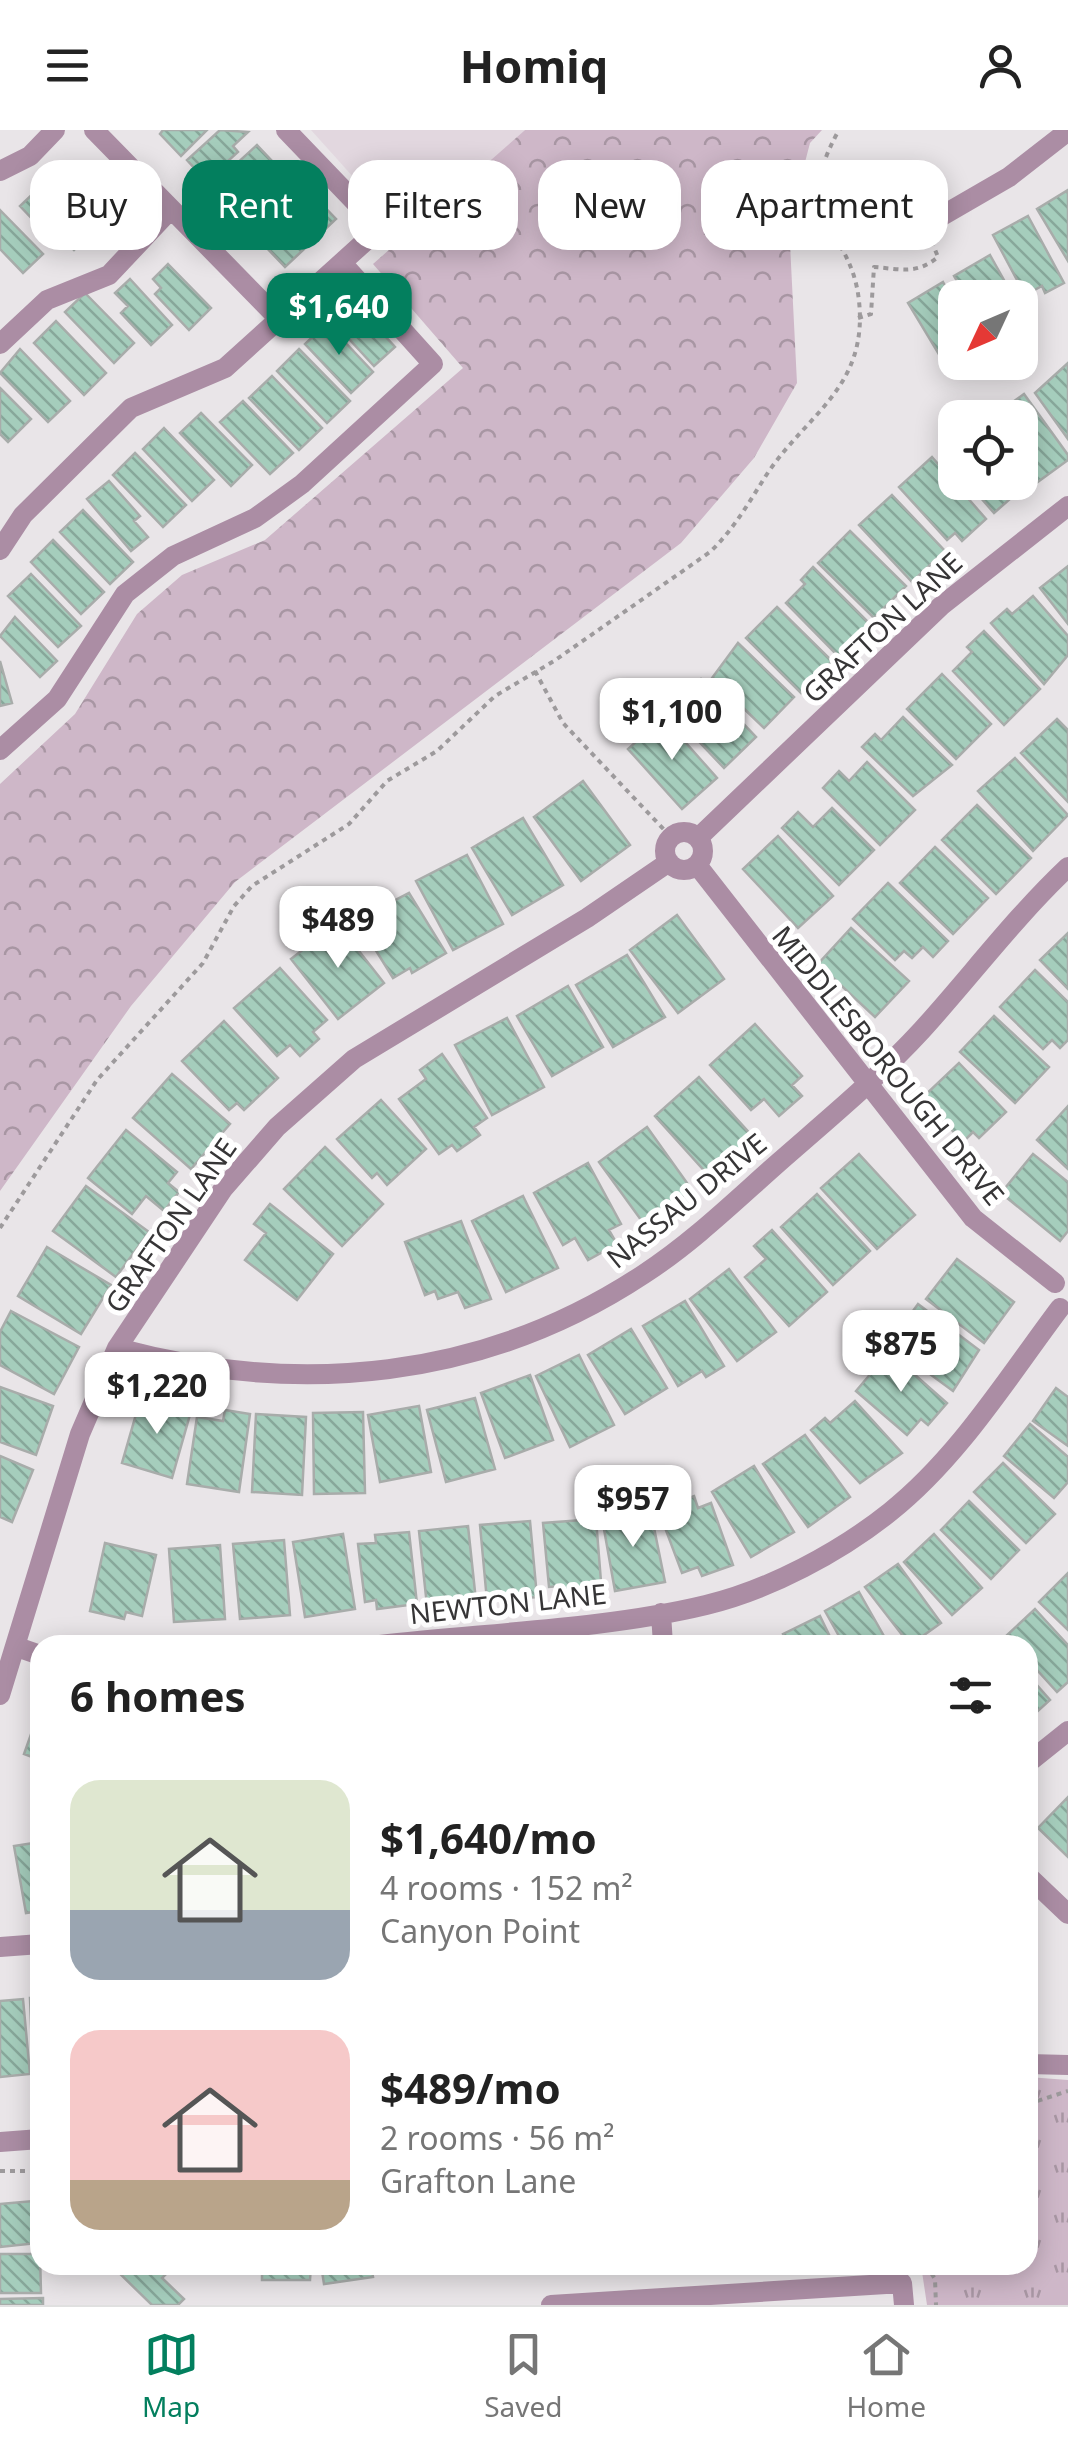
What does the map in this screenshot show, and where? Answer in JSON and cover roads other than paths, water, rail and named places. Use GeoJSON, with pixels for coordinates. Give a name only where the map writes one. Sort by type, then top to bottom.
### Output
{"type":"FeatureCollection","features":[{"type":"Feature","properties":{"kind":"street"},"geometry":{"type":"LineString","coordinates":[[0,171],[30,156],[55,130]]}},
{"type":"Feature","properties":{"kind":"street"},"geometry":{"type":"LineString","coordinates":[[94,130],[279,319]]}},
{"type":"Feature","properties":{"kind":"street"},"geometry":{"type":"LineString","coordinates":[[0,550],[23,515],[132,408],[225,368],[380,228],[286,130]]}},
{"type":"Feature","properties":{"kind":"street"},"geometry":{"type":"LineString","coordinates":[[948,212],[1009,176],[1068,132]]}},
{"type":"Feature","properties":{"kind":"street"},"geometry":{"type":"LineString","coordinates":[[0,344],[48,300],[109,275],[171,209]]}},
{"type":"Feature","properties":{"kind":"street"},"geometry":{"type":"LineString","coordinates":[[0,750],[57,699],[125,594],[173,556],[256,518],[302,484],[433,364],[342,263]]}},
{"type":"Feature","properties":{"kind":"street","name":"GRAFTON LANE"},"geometry":{"type":"LineString","coordinates":[[698,838],[941,606],[1068,506]]}},
{"type":"Feature","properties":{"kind":"street"},"geometry":{"type":"LineString","coordinates":[[688,832],[698,838],[704,850],[696,865],[682,870],[669,862],[665,847],[671,837],[688,832]]}},
{"type":"Feature","properties":{"kind":"street","name":"GRAFTON LANE"},"geometry":{"type":"LineString","coordinates":[[0,1694],[80,1434],[116,1348],[223,1189],[277,1127],[327,1080],[382,1039],[562,934],[669,862]]}},
{"type":"Feature","properties":{"kind":"street","name":"MIDDLESBOROUGH DRIVE"},"geometry":{"type":"LineString","coordinates":[[696,865],[972,1218],[1061,1278]]}},
{"type":"Feature","properties":{"kind":"street","name":"NASSAU DRIVE"},"geometry":{"type":"LineString","coordinates":[[116,1348],[220,1372],[332,1377],[406,1369],[515,1340],[583,1310],[663,1261],[865,1086],[920,1031],[1068,866]]}},
{"type":"Feature","properties":{"kind":"street"},"geometry":{"type":"LineString","coordinates":[[1061,1278],[1053,1294],[1064,1309]]}},
{"type":"Feature","properties":{"kind":"street","name":"NEWTON LANE"},"geometry":{"type":"LineString","coordinates":[[468,1635],[710,1604],[791,1571],[889,1514],[942,1463],[1064,1309]]}},
{"type":"Feature","properties":{"kind":"street"},"geometry":{"type":"LineString","coordinates":[[660,1613],[662,1635]]}},
{"type":"Feature","properties":{"kind":"street"},"geometry":{"type":"LineString","coordinates":[[17,1647],[30,1652]]}},
{"type":"Feature","properties":{"kind":"street"},"geometry":{"type":"LineString","coordinates":[[1038,1754],[1068,1731]]}},
{"type":"Feature","properties":{"kind":"street"},"geometry":{"type":"LineString","coordinates":[[1038,1886],[1068,1914]]}},
{"type":"Feature","properties":{"kind":"street"},"geometry":{"type":"LineString","coordinates":[[0,1947],[30,1945]]}},
{"type":"Feature","properties":{"kind":"street"},"geometry":{"type":"LineString","coordinates":[[1038,2064],[1068,2066]]}},
{"type":"Feature","properties":{"kind":"street"},"geometry":{"type":"LineString","coordinates":[[0,2142],[30,2140]]}},
{"type":"Feature","properties":{"kind":"street"},"geometry":{"type":"LineString","coordinates":[[551,2305],[902,2283],[904,2305]]}}]}
